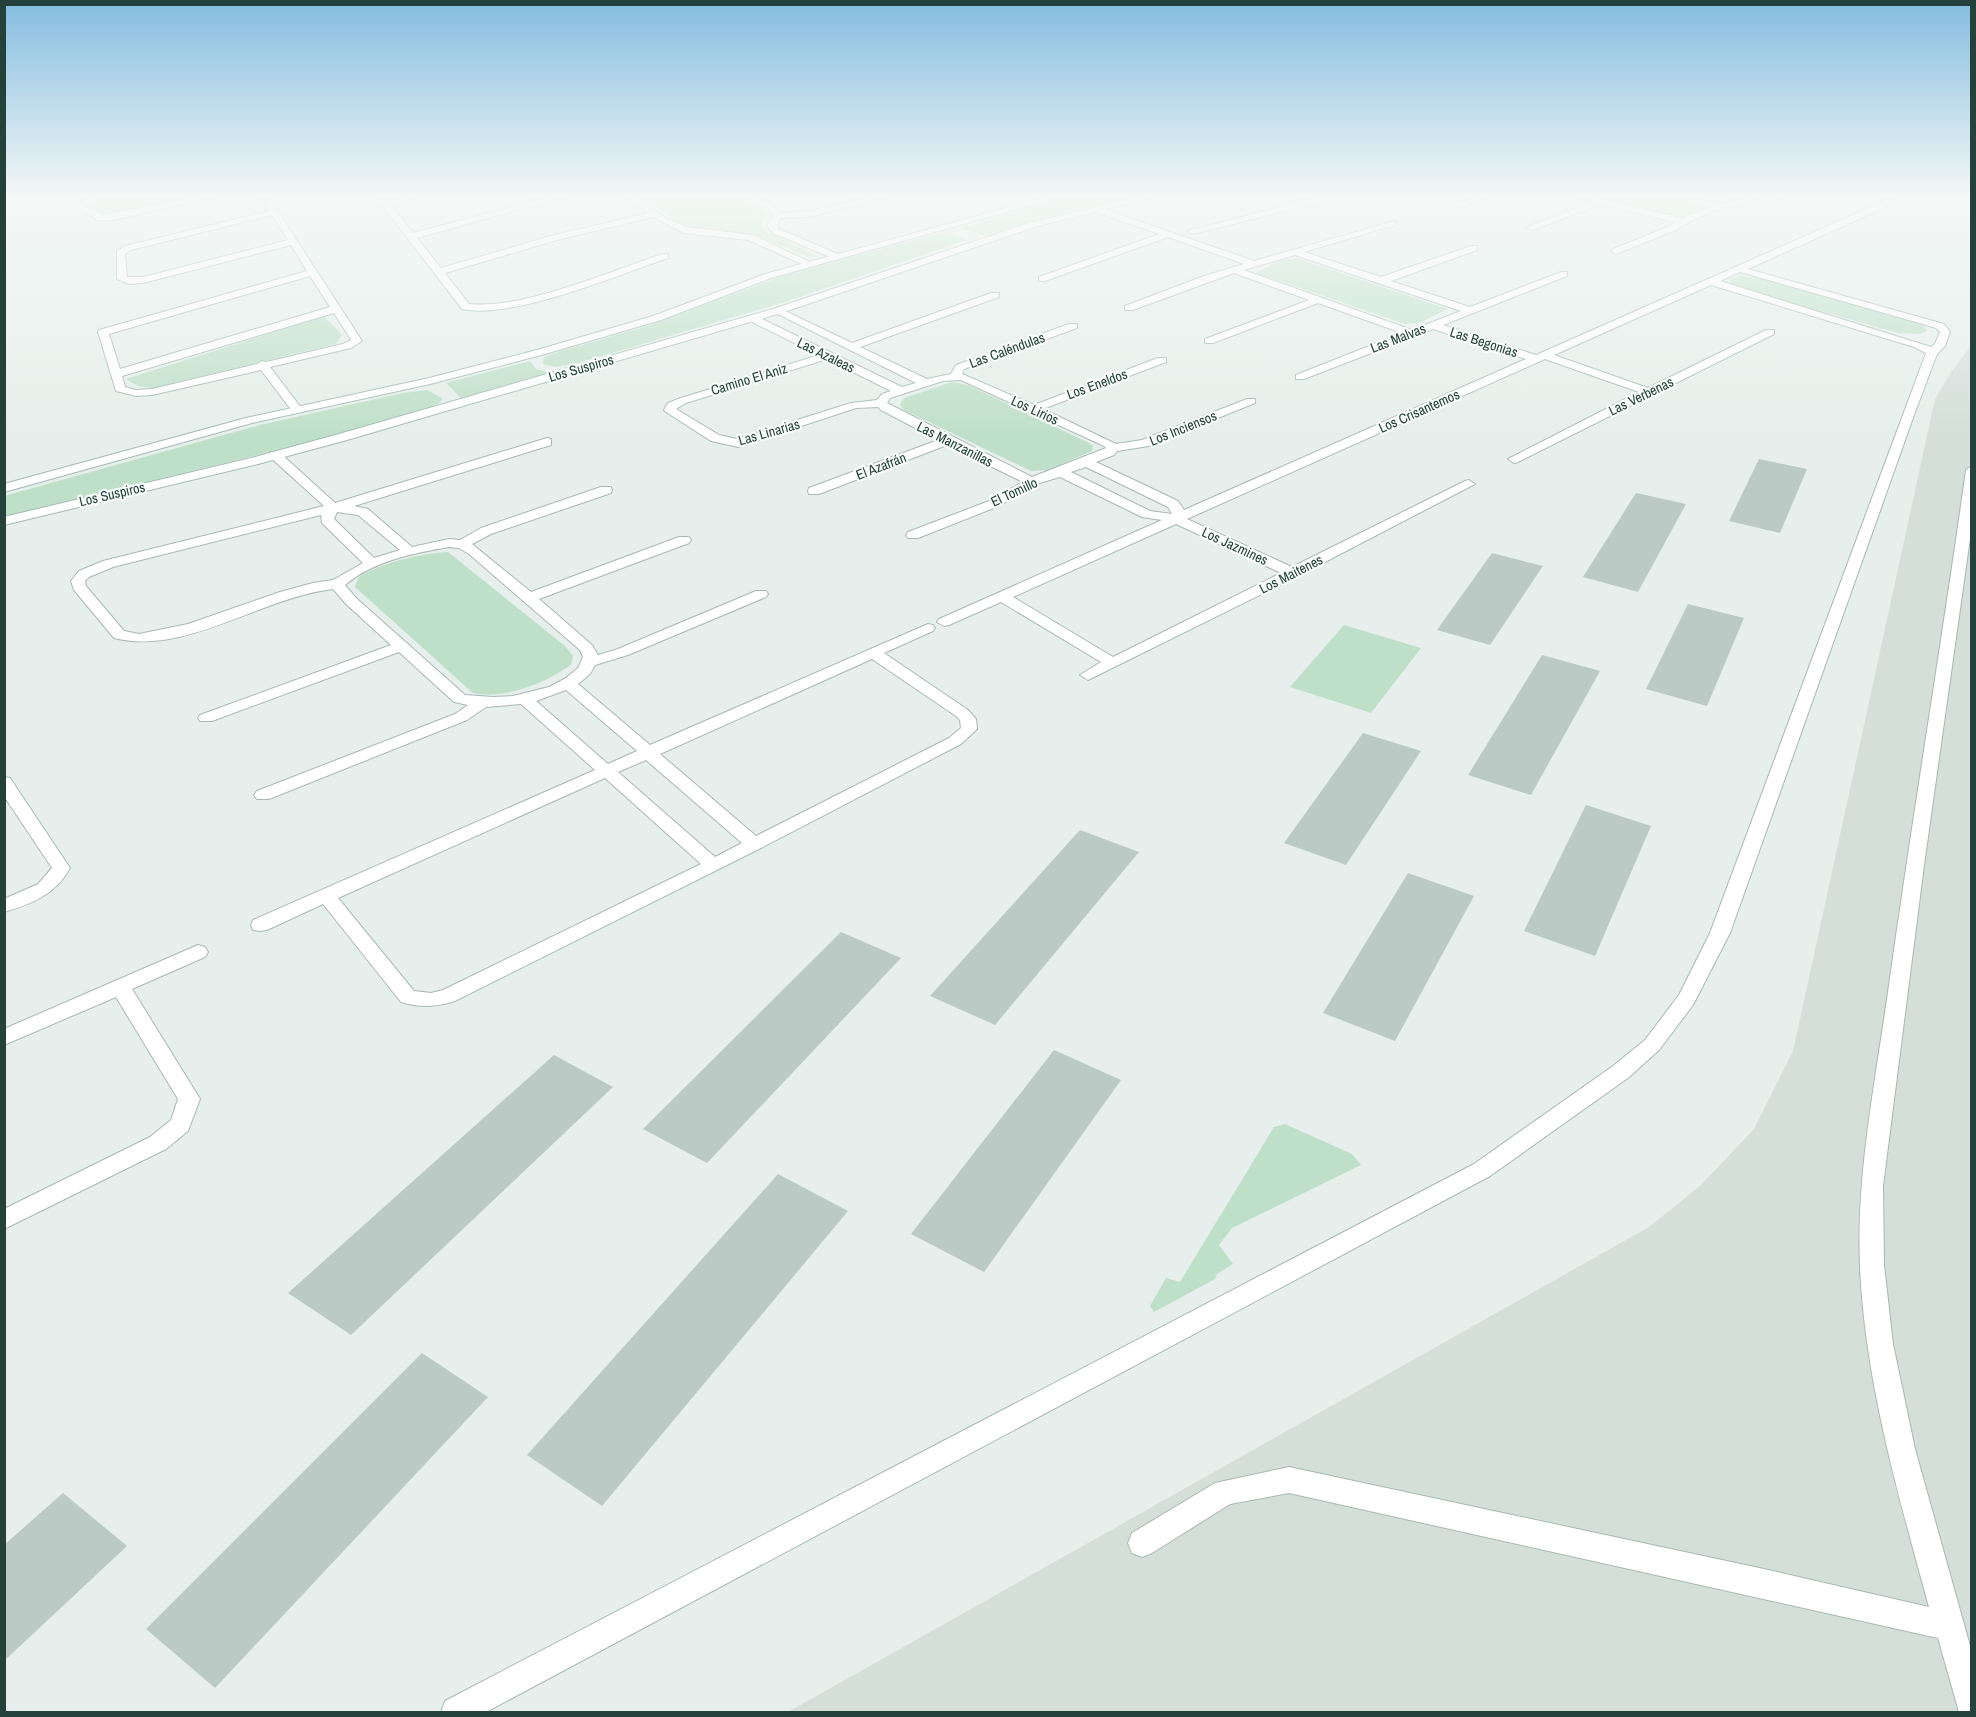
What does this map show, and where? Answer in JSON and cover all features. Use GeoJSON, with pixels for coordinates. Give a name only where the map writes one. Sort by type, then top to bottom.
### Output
{"type":"FeatureCollection","features":[{"type":"Feature","properties":{"kind":"street"},"geometry":{"type":"LineString","coordinates":[[122,276],[122,279],[129,281],[158,276]]}},
{"type":"Feature","properties":{"kind":"street"},"geometry":{"type":"LineString","coordinates":[[299,276],[103,332],[120,389],[136,393],[152,392],[262,364],[347,346],[357,341],[316,276]]}},
{"type":"Feature","properties":{"kind":"street"},"geometry":{"type":"LineString","coordinates":[[442,276],[466,307],[488,310],[603,276]]}},
{"type":"Feature","properties":{"kind":"street","name":"Los Suspiros"},"geometry":{"type":"LineString","coordinates":[[4,489],[296,409],[541,361],[770,276]]}},
{"type":"Feature","properties":{"kind":"street","name":"Los Suspiros"},"geometry":{"type":"LineString","coordinates":[[4,521],[275,455],[777,311],[879,276]]}},
{"type":"Feature","properties":{"kind":"street"},"geometry":{"type":"LineString","coordinates":[[1042,279],[1050,276]]}},
{"type":"Feature","properties":{"kind":"street"},"geometry":{"type":"LineString","coordinates":[[1129,308],[1214,276]]}},
{"type":"Feature","properties":{"kind":"street"},"geometry":{"type":"LineString","coordinates":[[1252,276],[1411,333]]}},
{"type":"Feature","properties":{"kind":"street"},"geometry":{"type":"LineString","coordinates":[[1371,276],[1469,310]]}},
{"type":"Feature","properties":{"kind":"street"},"geometry":{"type":"LineString","coordinates":[[1383,280],[1394,276]]}},
{"type":"Feature","properties":{"kind":"street","name":"Las Malvas"},"geometry":{"type":"LineString","coordinates":[[1300,377],[1558,276]]}},
{"type":"Feature","properties":{"kind":"street","name":"Los Crisantemos"},"geometry":{"type":"LineString","coordinates":[[944,622],[1543,353],[1724,276]]}},
{"type":"Feature","properties":{"kind":"street"},"geometry":{"type":"LineString","coordinates":[[456,1713],[750,1555],[1107,1370],[1492,1164],[1521,1146],[1564,1110],[1639,1058],[1673,1020],[1690,995],[1720,933],[1846,581],[1932,352],[1940,346],[1945,332],[1940,326],[1764,276]]}},
{"type":"Feature","properties":{"kind":"street"},"geometry":{"type":"LineString","coordinates":[[1712,282],[1918,345],[1932,352]]}},
{"type":"Feature","properties":{"kind":"street"},"geometry":{"type":"LineString","coordinates":[[850,346],[938,317],[995,295]]}},
{"type":"Feature","properties":{"kind":"street"},"geometry":{"type":"LineString","coordinates":[[1209,341],[1318,300]]}},
{"type":"Feature","properties":{"kind":"street"},"geometry":{"type":"LineString","coordinates":[[115,374],[336,309]]}},
{"type":"Feature","properties":{"kind":"street","name":"Las Azaleas"},"geometry":{"type":"LineString","coordinates":[[777,311],[926,383]]}},
{"type":"Feature","properties":{"kind":"street","name":"Las Begonias"},"geometry":{"type":"LineString","coordinates":[[1451,317],[1473,325]]}},
{"type":"Feature","properties":{"kind":"street","name":"Las Azaleas"},"geometry":{"type":"LineString","coordinates":[[752,318],[901,391]]}},
{"type":"Feature","properties":{"kind":"street","name":"Las Begonias"},"geometry":{"type":"LineString","coordinates":[[1433,324],[1543,353],[1649,392]]}},
{"type":"Feature","properties":{"kind":"street","name":"Las Caléndulas"},"geometry":{"type":"LineString","coordinates":[[881,403],[884,397],[926,383],[955,377],[960,367],[1073,326]]}},
{"type":"Feature","properties":{"kind":"street","name":"Las Verbenas"},"geometry":{"type":"LineString","coordinates":[[1514,459],[1770,332]]}},
{"type":"Feature","properties":{"kind":"street","name":"Camino El Aniz"},"geometry":{"type":"LineString","coordinates":[[672,405],[826,356]]}},
{"type":"Feature","properties":{"kind":"street","name":"Los Eneldos"},"geometry":{"type":"LineString","coordinates":[[1034,409],[1162,360]]}},
{"type":"Feature","properties":{"kind":"street"},"geometry":{"type":"LineString","coordinates":[[541,361],[556,370],[575,370]]}},
{"type":"Feature","properties":{"kind":"street"},"geometry":{"type":"LineString","coordinates":[[262,364],[296,409]]}},
{"type":"Feature","properties":{"kind":"street","name":"Los Lirios"},"geometry":{"type":"LineString","coordinates":[[955,377],[971,380],[1108,443],[1113,448]]}},
{"type":"Feature","properties":{"kind":"street"},"geometry":{"type":"LineString","coordinates":[[430,381],[446,390],[458,403]]}},
{"type":"Feature","properties":{"kind":"street","name":"Los Inciensos"},"geometry":{"type":"LineString","coordinates":[[1113,448],[1145,443],[1251,401]]}},
{"type":"Feature","properties":{"kind":"street","name":"Las Linarias"},"geometry":{"type":"LineString","coordinates":[[672,405],[670,410],[715,438],[738,443],[855,405],[881,403]]}},
{"type":"Feature","properties":{"kind":"street","name":"Las Manzanillas"},"geometry":{"type":"LineString","coordinates":[[881,403],[885,408],[1032,481]]}},
{"type":"Feature","properties":{"kind":"street","name":"El Azafrán"},"geometry":{"type":"LineString","coordinates":[[814,491],[948,440]]}},
{"type":"Feature","properties":{"kind":"street"},"geometry":{"type":"LineString","coordinates":[[547,442],[333,508],[108,564],[84,574],[78,581],[79,587],[120,635],[127,638],[146,639],[176,632],[299,590],[337,584],[348,574],[410,552],[434,545],[462,544],[486,531],[606,490]]}},
{"type":"Feature","properties":{"kind":"street","name":"El Tomillo"},"geometry":{"type":"LineString","coordinates":[[913,535],[1009,496],[1026,488],[1032,481],[1086,462],[1110,452],[1113,448]]}},
{"type":"Feature","properties":{"kind":"street"},"geometry":{"type":"LineString","coordinates":[[275,455],[333,508],[363,512],[410,552]]}},
{"type":"Feature","properties":{"kind":"street","name":"Los Jazmines"},"geometry":{"type":"LineString","coordinates":[[1086,462],[1173,504],[1179,513],[1177,519]]}},
{"type":"Feature","properties":{"kind":"street"},"geometry":{"type":"LineString","coordinates":[[1971,470],[1954,607],[1915,865],[1872,1186],[1874,1289],[1886,1376],[1918,1524],[1971,1707]]}},
{"type":"Feature","properties":{"kind":"street","name":"Los Jazmines"},"geometry":{"type":"LineString","coordinates":[[1060,472],[1147,514],[1177,519],[1293,573]]}},
{"type":"Feature","properties":{"kind":"street","name":"Los Maitenes"},"geometry":{"type":"LineString","coordinates":[[1088,675],[1469,484]]}},
{"type":"Feature","properties":{"kind":"street"},"geometry":{"type":"LineString","coordinates":[[333,508],[327,520],[372,564]]}},
{"type":"Feature","properties":{"kind":"street"},"geometry":{"type":"LineString","coordinates":[[531,597],[684,540]]}},
{"type":"Feature","properties":{"kind":"street"},"geometry":{"type":"LineString","coordinates":[[337,584],[460,699],[481,703],[509,703],[567,683],[583,672],[590,662],[590,653],[587,648],[531,597],[462,544]]}},
{"type":"Feature","properties":{"kind":"street"},"geometry":{"type":"LineString","coordinates":[[590,662],[623,652],[760,594]]}},
{"type":"Feature","properties":{"kind":"street"},"geometry":{"type":"LineString","coordinates":[[1001,596],[1113,663]]}},
{"type":"Feature","properties":{"kind":"street"},"geometry":{"type":"LineString","coordinates":[[260,925],[928,628]]}},
{"type":"Feature","properties":{"kind":"street"},"geometry":{"type":"LineString","coordinates":[[206,718],[401,646]]}},
{"type":"Feature","properties":{"kind":"street"},"geometry":{"type":"LineString","coordinates":[[326,896],[408,997],[431,1000],[448,996],[755,844],[955,741],[969,729],[968,719],[962,713],[874,653]]}},
{"type":"Feature","properties":{"kind":"street"},"geometry":{"type":"LineString","coordinates":[[567,683],[755,844]]}},
{"type":"Feature","properties":{"kind":"street"},"geometry":{"type":"LineString","coordinates":[[525,699],[713,865]]}},
{"type":"Feature","properties":{"kind":"street"},"geometry":{"type":"LineString","coordinates":[[263,795],[461,717],[481,703]]}},
{"type":"Feature","properties":{"kind":"street"},"geometry":{"type":"LineString","coordinates":[[4,782],[61,867],[56,879],[47,888],[4,906]]}},
{"type":"Feature","properties":{"kind":"street"},"geometry":{"type":"LineString","coordinates":[[4,1038],[198,952]]}},
{"type":"Feature","properties":{"kind":"street"},"geometry":{"type":"LineString","coordinates":[[4,1220],[158,1143],[180,1125],[189,1099],[120,987]]}},
{"type":"Feature","properties":{"kind":"street"},"geometry":{"type":"LineString","coordinates":[[1142,1543],[1225,1491],[1288,1480],[1773,1585],[1949,1626]]}},
{"type":"Feature","properties":{"kind":"shaded area"},"geometry":{"type":"Polygon","coordinates":[[[1971,346],[1971,1712],[788,1712],[1649,1227],[1701,1185],[1754,1129],[1793,1051],[1935,399],[1951,372],[1971,346]]]}},
{"type":"Feature","properties":{"kind":"green space"},"geometry":{"type":"Polygon","coordinates":[[[782,276],[860,276],[782,303],[578,363],[555,367],[543,364],[544,357],[554,353],[644,327],[782,276]]]}},
{"type":"Feature","properties":{"kind":"green space"},"geometry":{"type":"Polygon","coordinates":[[[1265,276],[1350,276],[1448,309],[1421,322],[1405,324],[1265,276]]]}},
{"type":"Feature","properties":{"kind":"green space"},"geometry":{"type":"Polygon","coordinates":[[[1742,276],[1762,279],[1911,321],[1923,325],[1927,331],[1920,334],[1898,333],[1739,288],[1730,283],[1731,279],[1742,276]]]}},
{"type":"Feature","properties":{"kind":"green space"},"geometry":{"type":"Polygon","coordinates":[[[324,316],[342,335],[336,344],[152,388],[138,386],[126,379],[324,316]]]}},
{"type":"Feature","properties":{"kind":"green space"},"geometry":{"type":"Polygon","coordinates":[[[530,361],[536,369],[550,373],[461,398],[446,383],[530,361]]]}},
{"type":"Feature","properties":{"kind":"green space"},"geometry":{"type":"Polygon","coordinates":[[[952,382],[968,385],[1089,443],[1093,446],[1092,451],[1048,470],[1031,471],[904,410],[900,405],[904,398],[952,382]]]}},
{"type":"Feature","properties":{"kind":"green space"},"geometry":{"type":"Polygon","coordinates":[[[427,390],[442,398],[441,402],[430,408],[350,432],[5,517],[4,496],[260,425],[403,393],[427,390]]]}},
{"type":"Feature","properties":{"kind":"green space"},"geometry":{"type":"Polygon","coordinates":[[[448,552],[565,646],[573,656],[571,665],[537,684],[511,692],[485,695],[473,693],[355,587],[358,578],[389,563],[426,554],[448,552]]]}},
{"type":"Feature","properties":{"kind":"green space"},"geometry":{"type":"Polygon","coordinates":[[[1344,625],[1421,648],[1371,713],[1290,687],[1344,625]]]}},
{"type":"Feature","properties":{"kind":"green space"},"geometry":{"type":"Polygon","coordinates":[[[1285,1124],[1352,1154],[1361,1165],[1232,1228],[1219,1245],[1233,1264],[1217,1274],[1215,1279],[1154,1312],[1150,1306],[1166,1278],[1180,1282],[1274,1127],[1285,1124]]]}},
{"type":"Feature","properties":{"kind":"building"},"geometry":{"type":"Polygon","coordinates":[[[1759,459],[1807,469],[1780,533],[1729,521],[1759,459]]]}},
{"type":"Feature","properties":{"kind":"building"},"geometry":{"type":"Polygon","coordinates":[[[1636,493],[1686,504],[1638,592],[1583,577],[1636,493]]]}},
{"type":"Feature","properties":{"kind":"building"},"geometry":{"type":"Polygon","coordinates":[[[1492,553],[1543,566],[1490,645],[1437,630],[1492,553]]]}},
{"type":"Feature","properties":{"kind":"building"},"geometry":{"type":"Polygon","coordinates":[[[1688,604],[1744,618],[1707,706],[1646,689],[1688,604]]]}},
{"type":"Feature","properties":{"kind":"building"},"geometry":{"type":"Polygon","coordinates":[[[1542,655],[1600,671],[1531,795],[1468,775],[1542,655]]]}},
{"type":"Feature","properties":{"kind":"building"},"geometry":{"type":"Polygon","coordinates":[[[1363,733],[1421,751],[1346,865],[1284,843],[1363,733]]]}},
{"type":"Feature","properties":{"kind":"building"},"geometry":{"type":"Polygon","coordinates":[[[1586,805],[1651,826],[1595,956],[1524,931],[1586,805]]]}},
{"type":"Feature","properties":{"kind":"building"},"geometry":{"type":"Polygon","coordinates":[[[1080,830],[1139,852],[995,1025],[930,996],[1080,830]]]}},
{"type":"Feature","properties":{"kind":"building"},"geometry":{"type":"Polygon","coordinates":[[[1408,873],[1474,896],[1395,1041],[1323,1013],[1408,873]]]}},
{"type":"Feature","properties":{"kind":"building"},"geometry":{"type":"Polygon","coordinates":[[[841,932],[901,958],[707,1163],[643,1129],[841,932]]]}},
{"type":"Feature","properties":{"kind":"building"},"geometry":{"type":"Polygon","coordinates":[[[1054,1050],[1121,1080],[984,1272],[911,1234],[1054,1050]]]}},
{"type":"Feature","properties":{"kind":"building"},"geometry":{"type":"Polygon","coordinates":[[[554,1055],[613,1087],[351,1335],[288,1293],[554,1055]]]}},
{"type":"Feature","properties":{"kind":"building"},"geometry":{"type":"Polygon","coordinates":[[[778,1174],[848,1211],[602,1506],[527,1455],[778,1174]]]}},
{"type":"Feature","properties":{"kind":"building"},"geometry":{"type":"Polygon","coordinates":[[[422,1353],[488,1397],[215,1688],[146,1629],[422,1353]]]}},
{"type":"Feature","properties":{"kind":"building"},"geometry":{"type":"Polygon","coordinates":[[[63,1493],[127,1546],[4,1661],[4,1545],[63,1493]]]}}]}
